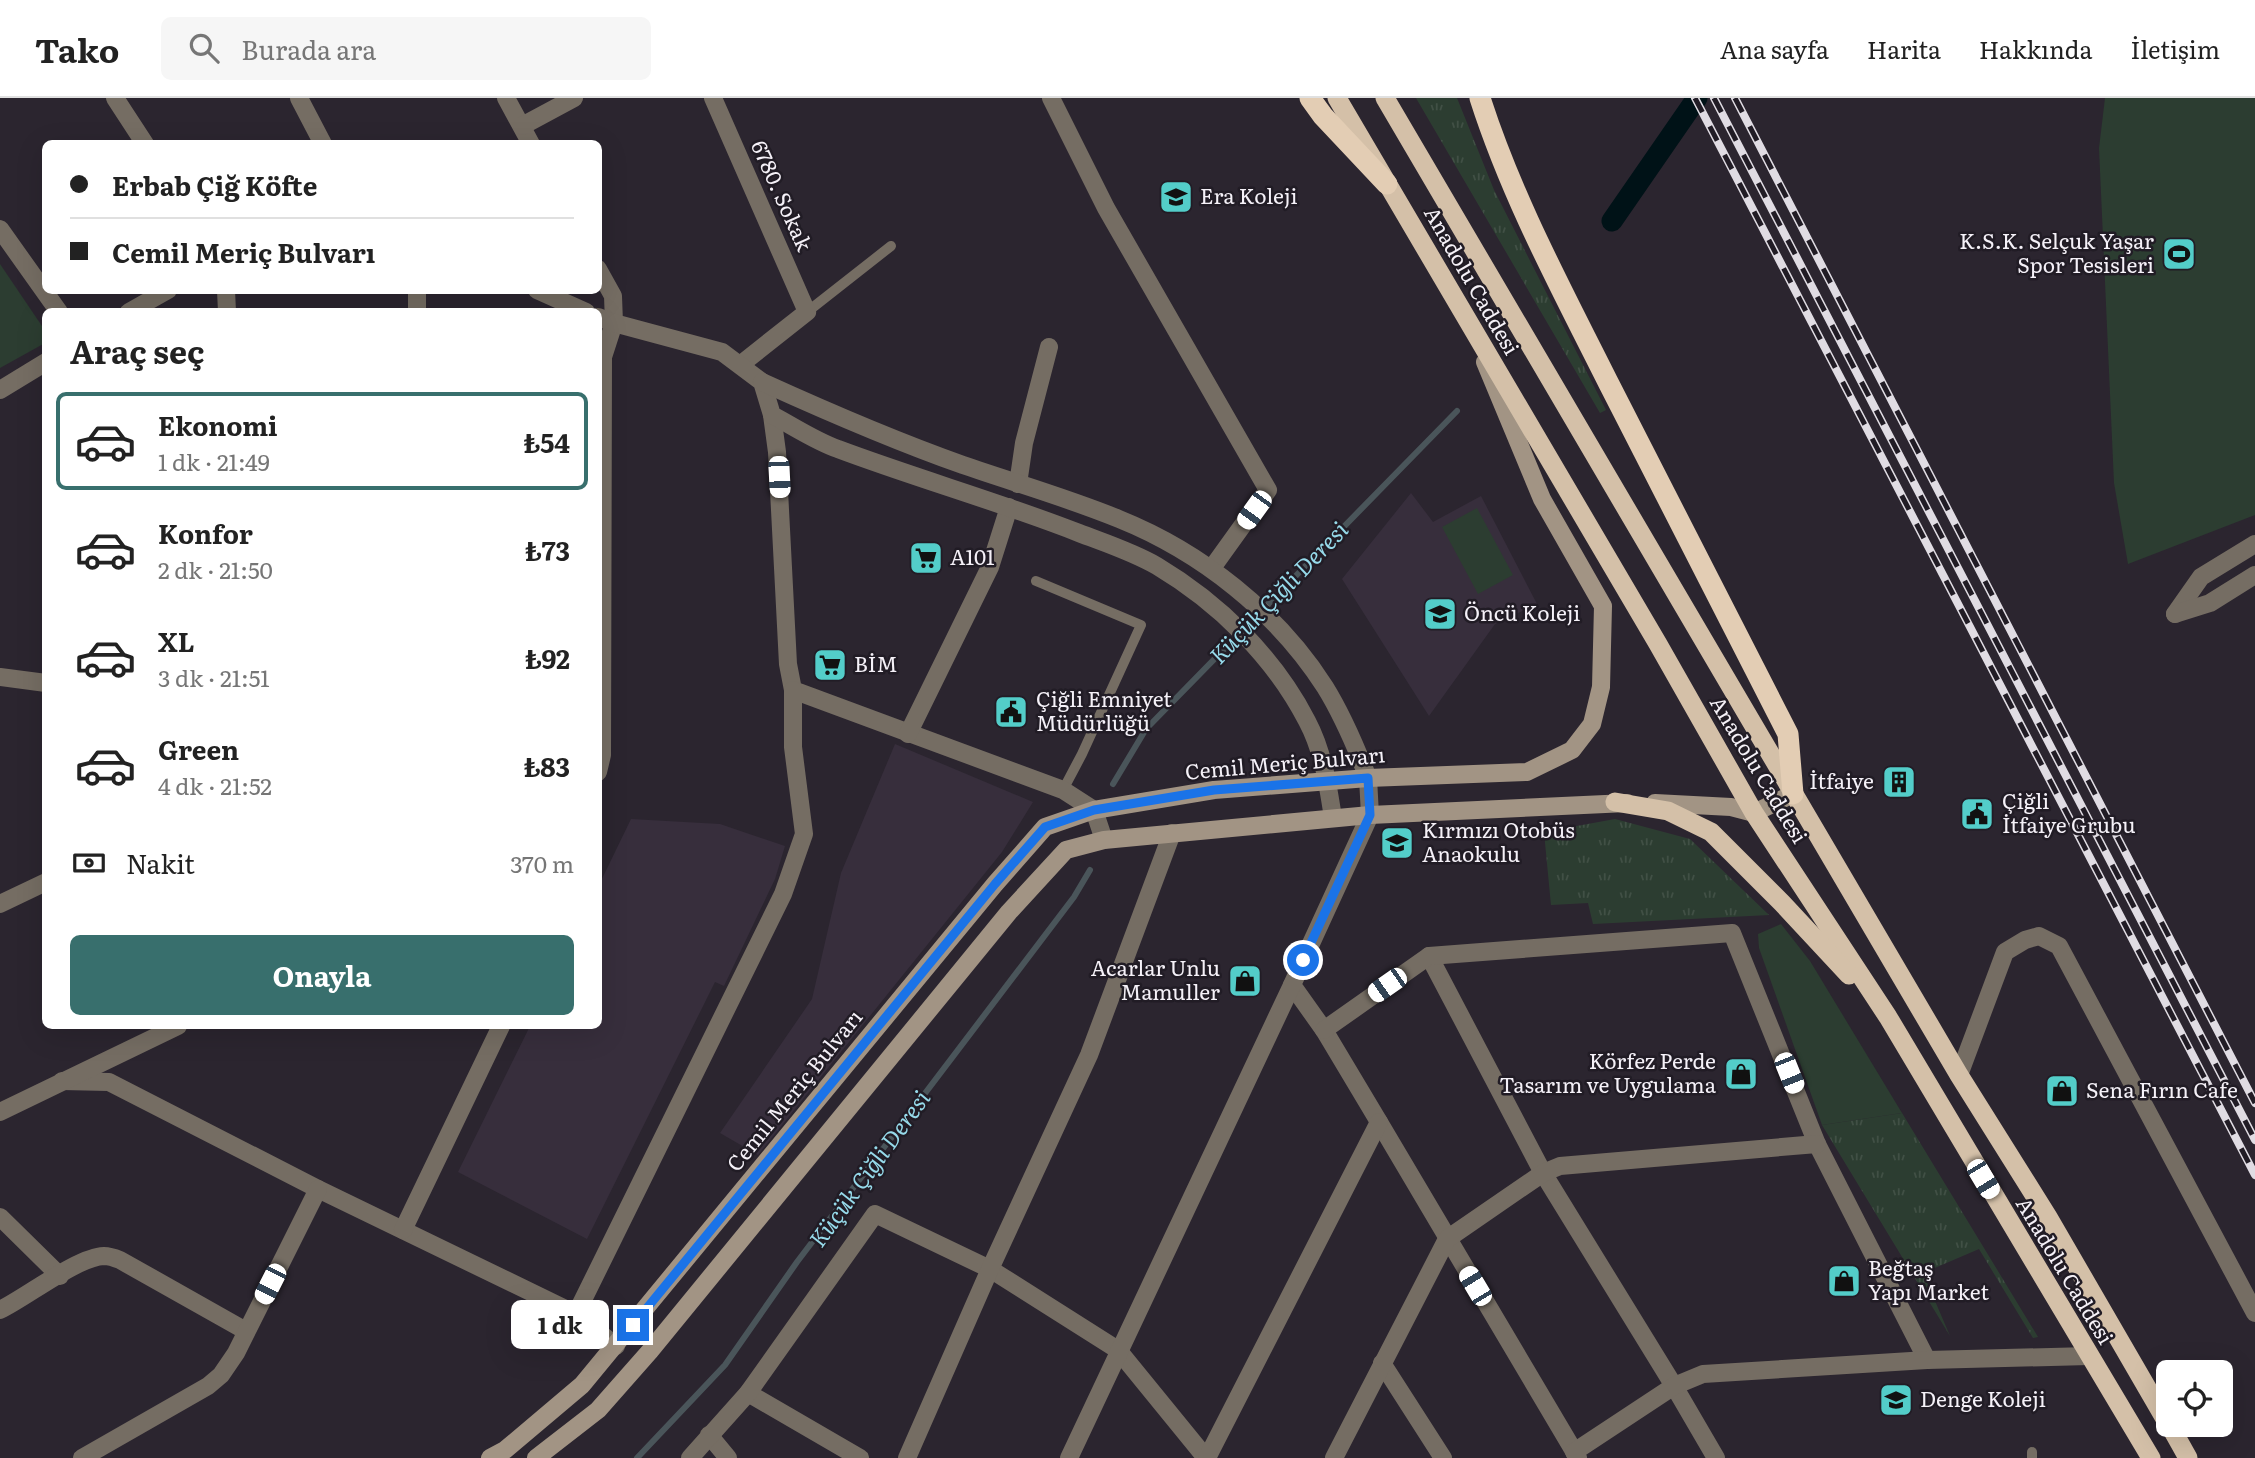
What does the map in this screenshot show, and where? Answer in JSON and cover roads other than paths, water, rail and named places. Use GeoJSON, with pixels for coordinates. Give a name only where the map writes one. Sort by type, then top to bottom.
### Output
{"type":"FeatureCollection","features":[{"type":"Feature","properties":{"kind":"highway"},"geometry":{"type":"LineString","coordinates":[[1310,98],[1323,116],[1387,184]]}},
{"type":"Feature","properties":{"kind":"highway","name":"Anadolu Caddesi"},"geometry":{"type":"LineString","coordinates":[[1337,98],[1658,644],[1754,813],[1888,1017],[2151,1458]]}},
{"type":"Feature","properties":{"kind":"highway","name":"Anadolu Caddesi"},"geometry":{"type":"LineString","coordinates":[[1385,98],[1793,794],[1959,1075],[2048,1217],[2156,1403]]}},
{"type":"Feature","properties":{"kind":"highway"},"geometry":{"type":"LineString","coordinates":[[1480,98],[1495,144],[1516,194],[1569,304],[1788,734],[1793,794]]}},
{"type":"Feature","properties":{"kind":"highway"},"geometry":{"type":"LineString","coordinates":[[1615,802],[1668,811],[1711,832],[1782,903],[1888,1017]]}},
{"type":"Feature","properties":{"kind":"highway","name":"Anadolu Caddesi"},"geometry":{"type":"LineString","coordinates":[[2176,1437],[2188,1458]]}},
{"type":"Feature","properties":{"kind":"main road","name":"Cemil Meriç Bulvarı"},"geometry":{"type":"LineString","coordinates":[[490,1458],[505,1450],[582,1385],[1045,827],[1094,810],[1214,790],[1368,778],[1527,772],[1572,750],[1592,724],[1601,687],[1603,606],[1542,499],[1470,327]]}},
{"type":"Feature","properties":{"kind":"main road"},"geometry":{"type":"LineString","coordinates":[[536,1458],[598,1410],[650,1351],[1001,923],[1066,850],[1104,840],[1370,815],[1615,802],[1731,807],[1754,813],[1793,794]]}},
{"type":"Feature","properties":{"kind":"street"},"geometry":{"type":"LineString","coordinates":[[115,98],[142,140]]}},
{"type":"Feature","properties":{"kind":"street"},"geometry":{"type":"LineString","coordinates":[[299,98],[321,140]]}},
{"type":"Feature","properties":{"kind":"street"},"geometry":{"type":"LineString","coordinates":[[506,98],[529,140]]}},
{"type":"Feature","properties":{"kind":"street"},"geometry":{"type":"LineString","coordinates":[[522,126],[574,98]]}},
{"type":"Feature","properties":{"kind":"street","name":"6780. Sokak"},"geometry":{"type":"LineString","coordinates":[[713,98],[807,312]]}},
{"type":"Feature","properties":{"kind":"street"},"geometry":{"type":"LineString","coordinates":[[1051,98],[1106,208],[1268,490],[1212,568]]}},
{"type":"Feature","properties":{"kind":"street"},"geometry":{"type":"LineString","coordinates":[[0,229],[42,288]]}},
{"type":"Feature","properties":{"kind":"street"},"geometry":{"type":"LineString","coordinates":[[602,276],[613,296],[606,320],[603,357],[602,755]]}},
{"type":"Feature","properties":{"kind":"street"},"geometry":{"type":"LineString","coordinates":[[136,308],[161,294]]}},
{"type":"Feature","properties":{"kind":"street"},"geometry":{"type":"LineString","coordinates":[[546,294],[577,308]]}},
{"type":"Feature","properties":{"kind":"street"},"geometry":{"type":"LineString","coordinates":[[740,365],[807,312]]}},
{"type":"Feature","properties":{"kind":"street"},"geometry":{"type":"LineString","coordinates":[[606,320],[722,352],[762,382],[830,413],[940,457],[1119,519],[1164,540],[1212,568],[1284,635],[1324,686],[1354,742],[1368,778],[1370,815],[1069,1458]]}},
{"type":"Feature","properties":{"kind":"street"},"geometry":{"type":"LineString","coordinates":[[1018,484],[1024,443],[1049,347]]}},
{"type":"Feature","properties":{"kind":"street"},"geometry":{"type":"LineString","coordinates":[[0,390],[42,364]]}},
{"type":"Feature","properties":{"kind":"street"},"geometry":{"type":"LineString","coordinates":[[576,1314],[783,894],[804,834],[793,747],[793,690],[788,664],[777,452],[772,415],[762,382]]}},
{"type":"Feature","properties":{"kind":"street"},"geometry":{"type":"LineString","coordinates":[[772,415],[835,449],[1009,507],[1154,565],[1188,585],[1218,610],[1263,656],[1281,678],[1308,721],[1328,783],[1333,818]]}},
{"type":"Feature","properties":{"kind":"street"},"geometry":{"type":"LineString","coordinates":[[908,734],[990,567],[1009,507]]}},
{"type":"Feature","properties":{"kind":"street"},"geometry":{"type":"LineString","coordinates":[[2255,544],[2201,577],[2175,614],[2210,603],[2255,575]]}},
{"type":"Feature","properties":{"kind":"street"},"geometry":{"type":"LineString","coordinates":[[0,677],[42,682]]}},
{"type":"Feature","properties":{"kind":"street"},"geometry":{"type":"LineString","coordinates":[[0,689],[23,681]]}},
{"type":"Feature","properties":{"kind":"street"},"geometry":{"type":"LineString","coordinates":[[793,690],[1063,790],[1094,810],[1104,840]]}},
{"type":"Feature","properties":{"kind":"street"},"geometry":{"type":"LineString","coordinates":[[907,1458],[1088,1055],[1172,833]]}},
{"type":"Feature","properties":{"kind":"street"},"geometry":{"type":"LineString","coordinates":[[0,905],[42,884]]}},
{"type":"Feature","properties":{"kind":"street"},"geometry":{"type":"LineString","coordinates":[[1324,1030],[1429,956],[1732,933],[1817,1144],[1927,1360]]}},
{"type":"Feature","properties":{"kind":"street"},"geometry":{"type":"LineString","coordinates":[[1959,1075],[2005,952],[2025,940],[2039,936],[2059,946],[2255,1313]]}},
{"type":"Feature","properties":{"kind":"street"},"geometry":{"type":"LineString","coordinates":[[1429,956],[1543,1173],[1716,1458]]}},
{"type":"Feature","properties":{"kind":"street"},"geometry":{"type":"LineString","coordinates":[[1292,985],[1324,1030],[1576,1455],[1674,1386],[1703,1374],[1927,1360],[2089,1356]]}},
{"type":"Feature","properties":{"kind":"street"},"geometry":{"type":"LineString","coordinates":[[0,1112],[172,1029]]}},
{"type":"Feature","properties":{"kind":"street"},"geometry":{"type":"LineString","coordinates":[[403,1230],[500,1029]]}},
{"type":"Feature","properties":{"kind":"street"},"geometry":{"type":"LineString","coordinates":[[62,1081],[109,1082],[318,1189],[576,1314],[616,1346]]}},
{"type":"Feature","properties":{"kind":"street"},"geometry":{"type":"LineString","coordinates":[[690,1458],[748,1394],[875,1214],[990,1269],[1118,1350],[1206,1458],[1379,1122]]}},
{"type":"Feature","properties":{"kind":"street"},"geometry":{"type":"LineString","coordinates":[[1334,1458],[1447,1239],[1543,1173],[1560,1166],[1817,1144]]}},
{"type":"Feature","properties":{"kind":"street"},"geometry":{"type":"LineString","coordinates":[[82,1458],[208,1386],[221,1375],[236,1353],[318,1189]]}},
{"type":"Feature","properties":{"kind":"street"},"geometry":{"type":"LineString","coordinates":[[0,1217],[60,1276]]}},
{"type":"Feature","properties":{"kind":"street"},"geometry":{"type":"LineString","coordinates":[[0,1310],[92,1258],[106,1255],[120,1260],[246,1331]]}},
{"type":"Feature","properties":{"kind":"street"},"geometry":{"type":"LineString","coordinates":[[1382,1363],[1443,1458]]}},
{"type":"Feature","properties":{"kind":"street"},"geometry":{"type":"LineString","coordinates":[[748,1394],[860,1458]]}},
{"type":"Feature","properties":{"kind":"street"},"geometry":{"type":"LineString","coordinates":[[709,1435],[728,1458]]}},
{"type":"Feature","properties":{"kind":"lane"},"geometry":{"type":"LineString","coordinates":[[807,312],[891,246]]}},
{"type":"Feature","properties":{"kind":"lane"},"geometry":{"type":"LineString","coordinates":[[1036,581],[1141,625],[1083,754],[1063,790]]}},
{"type":"Feature","properties":{"kind":"waterway","name":"Küçük Çiğli Deresi"},"geometry":{"type":"LineString","coordinates":[[1612,221],[1697,98]]}},
{"type":"Feature","properties":{"kind":"waterway","name":"Küçük Çiğli Deresi"},"geometry":{"type":"LineString","coordinates":[[1113,784],[1146,729],[1457,411]]}},
{"type":"Feature","properties":{"kind":"waterway","name":"Küçük Çiğli Deresi"},"geometry":{"type":"LineString","coordinates":[[637,1458],[725,1365],[797,1262],[1074,897],[1090,870]]}},
{"type":"Feature","properties":{"kind":"railway"},"geometry":{"type":"LineString","coordinates":[[1695,98],[2255,1175]]}},
{"type":"Feature","properties":{"kind":"railway"},"geometry":{"type":"LineString","coordinates":[[1714,98],[2255,1140]]}},
{"type":"Feature","properties":{"kind":"railway"},"geometry":{"type":"LineString","coordinates":[[1735,98],[2255,1103]]}},
{"type":"Feature","properties":{"kind":"place","name":"Era Koleji"},"geometry":{"type":"Point","coordinates":[1176,197]}},
{"type":"Feature","properties":{"kind":"place","name":"K.S.K. Selçuk Yaşar Spor Tesisleri"},"geometry":{"type":"Point","coordinates":[2179,254]}},
{"type":"Feature","properties":{"kind":"place","name":"A101"},"geometry":{"type":"Point","coordinates":[926,558]}},
{"type":"Feature","properties":{"kind":"place","name":"Öncü Koleji"},"geometry":{"type":"Point","coordinates":[1440,614]}},
{"type":"Feature","properties":{"kind":"place","name":"BİM"},"geometry":{"type":"Point","coordinates":[830,665]}},
{"type":"Feature","properties":{"kind":"place","name":"Çiğli Emniyet Müdürlüğü"},"geometry":{"type":"Point","coordinates":[1011,712]}},
{"type":"Feature","properties":{"kind":"place","name":"İtfaiye"},"geometry":{"type":"Point","coordinates":[1899,782]}},
{"type":"Feature","properties":{"kind":"place","name":"Çiğli İtfaiye Grubu"},"geometry":{"type":"Point","coordinates":[1977,814]}},
{"type":"Feature","properties":{"kind":"place","name":"Kırmızı Otobüs Anaokulu"},"geometry":{"type":"Point","coordinates":[1397,843]}},
{"type":"Feature","properties":{"kind":"place","name":"Acarlar Unlu Mamuller"},"geometry":{"type":"Point","coordinates":[1245,981]}},
{"type":"Feature","properties":{"kind":"place","name":"Körfez Perde Tasarım ve Uygulama"},"geometry":{"type":"Point","coordinates":[1741,1074]}},
{"type":"Feature","properties":{"kind":"place","name":"Sena Fırın Cafe"},"geometry":{"type":"Point","coordinates":[2062,1091]}},
{"type":"Feature","properties":{"kind":"place","name":"Beğtaş Yapı Market"},"geometry":{"type":"Point","coordinates":[1844,1281]}},
{"type":"Feature","properties":{"kind":"place","name":"Denge Koleji"},"geometry":{"type":"Point","coordinates":[1896,1400]}}]}
